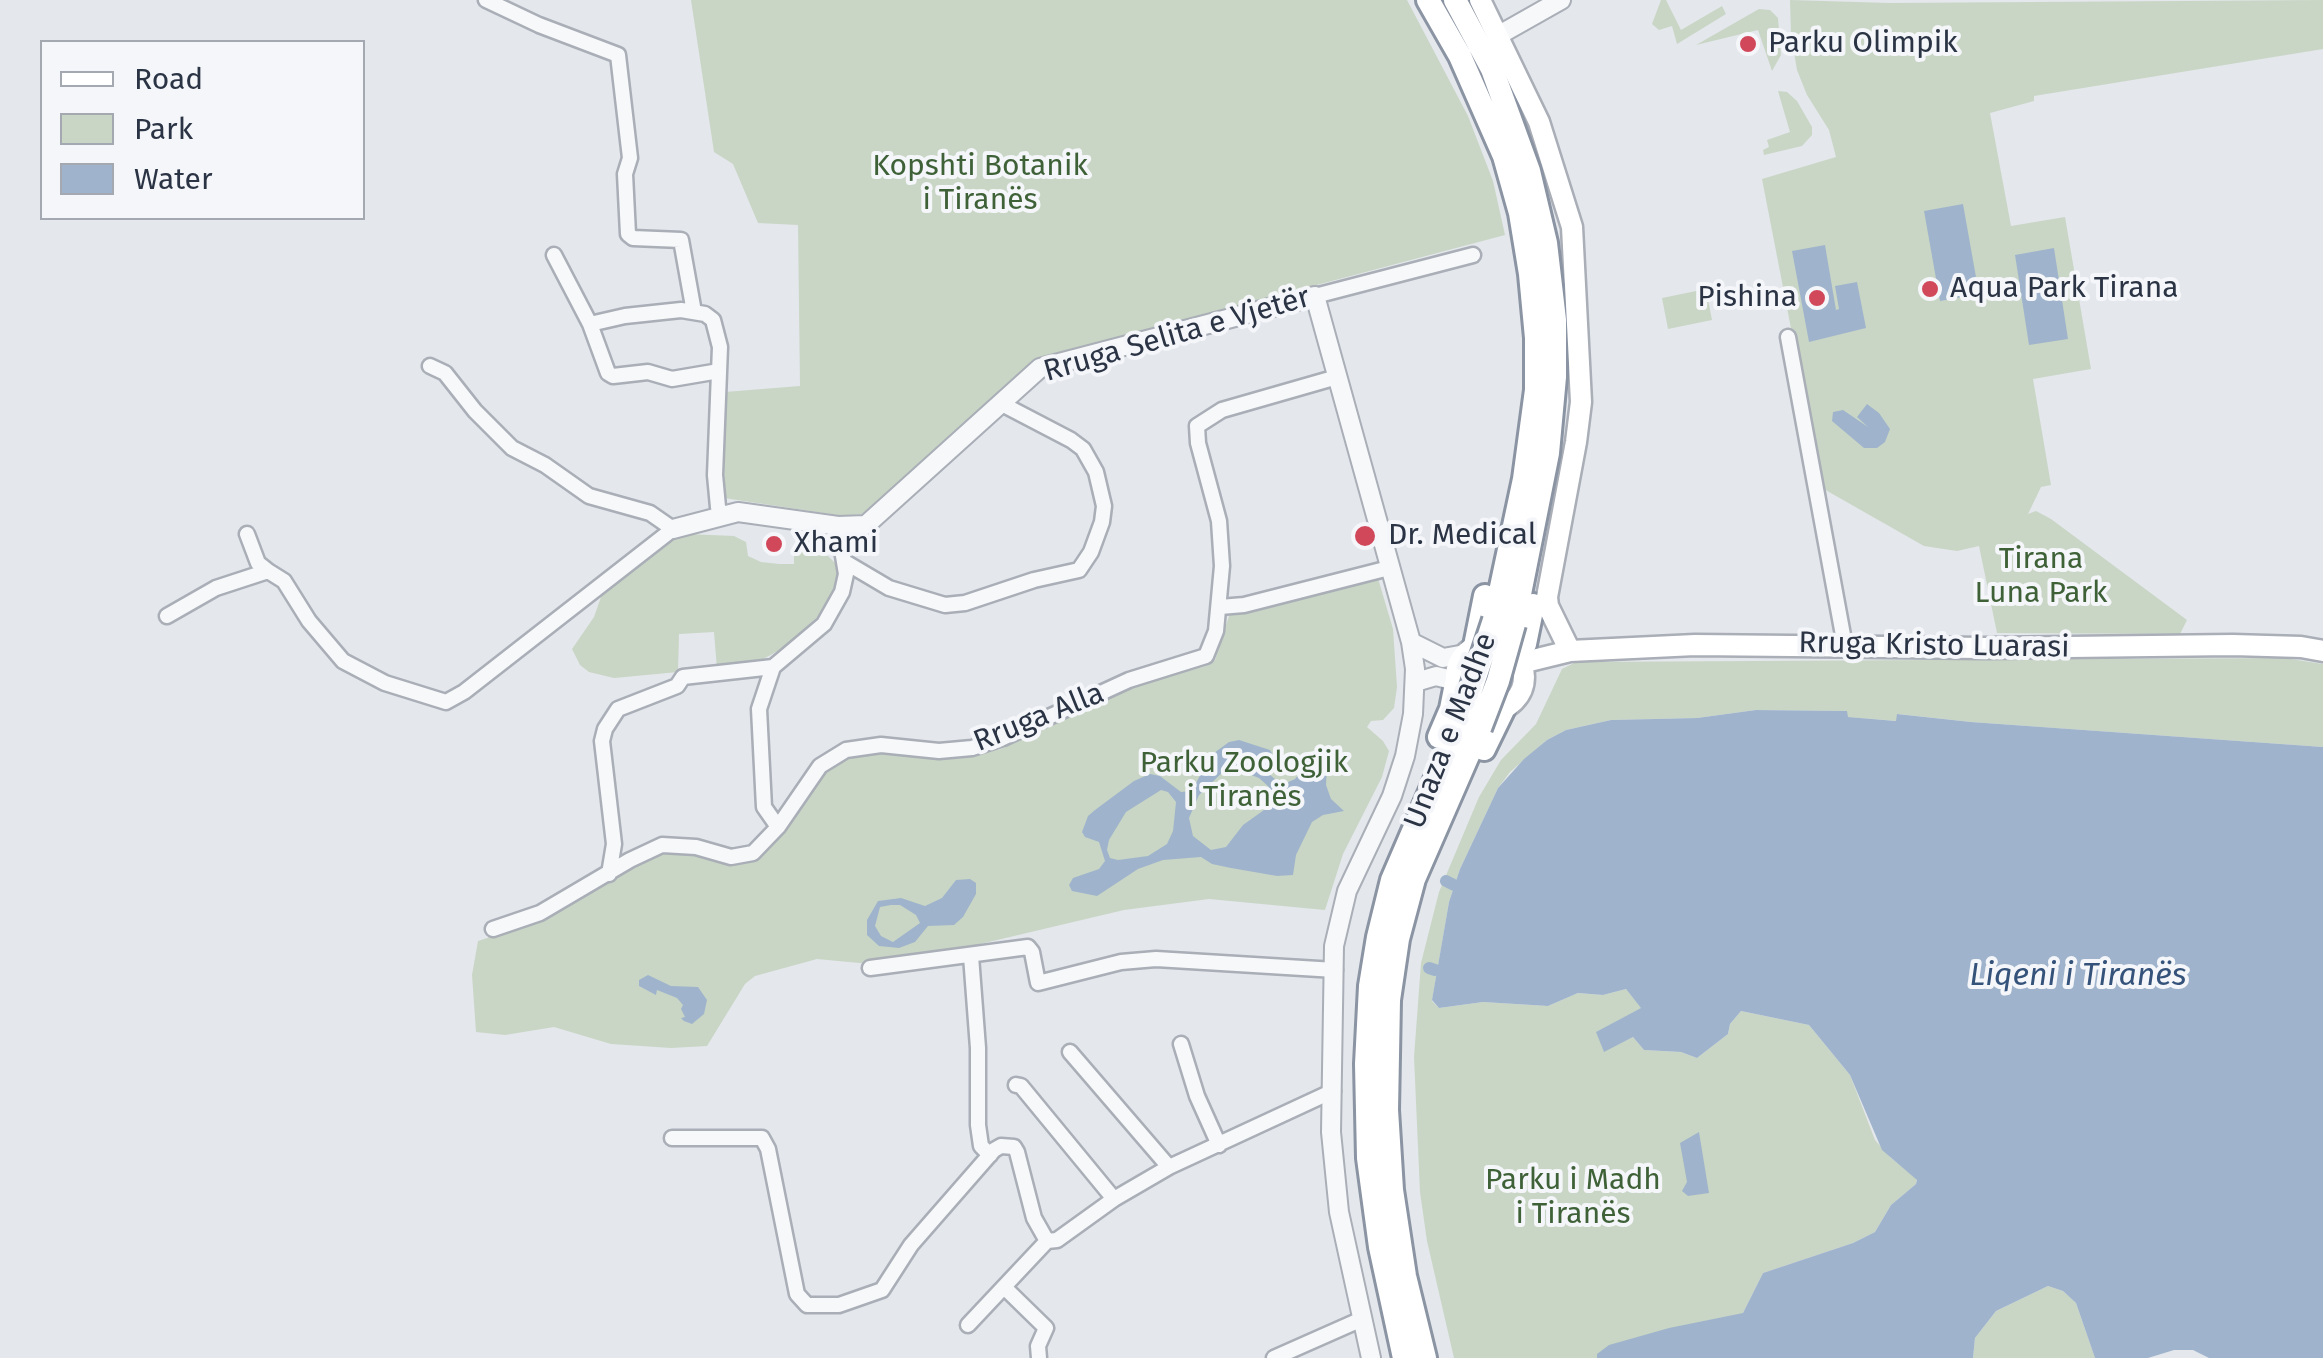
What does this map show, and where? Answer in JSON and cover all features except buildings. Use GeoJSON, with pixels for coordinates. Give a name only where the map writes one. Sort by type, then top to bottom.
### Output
{"type":"FeatureCollection","features":[{"type":"Feature","properties":{"kind":"highway","name":"Unaza e Madhe"},"geometry":{"type":"LineString","coordinates":[[1428,0],[1518,172]]}},
{"type":"Feature","properties":{"kind":"highway","name":"Unaza e Madhe"},"geometry":{"type":"LineString","coordinates":[[1404,1358],[1372,1197],[1366,1064],[1370,986],[1382,915],[1401,858],[1471,724],[1498,681],[1504,622],[1546,464],[1555,377],[1551,280],[1492,69],[1455,0]]}},
{"type":"Feature","properties":{"kind":"highway"},"geometry":{"type":"LineString","coordinates":[[1470,650],[1511,472],[1520,412],[1521,282],[1505,186],[1518,172],[1540,184],[1565,337],[1567,395],[1564,450],[1521,664]]}},
{"type":"Feature","properties":{"kind":"highway"},"geometry":{"type":"LineString","coordinates":[[1366,1064],[1356,1036],[1358,988],[1368,923],[1388,853],[1451,709],[1446,674]]}},
{"type":"Feature","properties":{"kind":"highway"},"geometry":{"type":"LineString","coordinates":[[1387,1086],[1395,1065],[1404,972],[1427,879],[1503,710]]}},
{"type":"Feature","properties":{"kind":"highway","name":"Unaza e Madhe"},"geometry":{"type":"LineString","coordinates":[[1425,1358],[1396,1218],[1389,1154],[1390,985],[1408,897],[1471,724]]}},
{"type":"Feature","properties":{"kind":"main road"},"geometry":{"type":"LineString","coordinates":[[1480,0],[1548,145],[1572,227],[1580,402],[1548,597],[1548,606],[1570,651]]}},
{"type":"Feature","properties":{"kind":"main road"},"geometry":{"type":"LineString","coordinates":[[1498,644],[1521,664],[1518,697],[1503,710],[1487,712],[1475,708],[1446,674],[1457,668],[1470,650],[1498,644]]}},
{"type":"Feature","properties":{"kind":"main road","name":"Rruga Kristo Luarasi"},"geometry":{"type":"LineString","coordinates":[[1521,664],[1570,651],[1695,644],[2097,648],[2234,644],[2301,646],[2323,651]]}},
{"type":"Feature","properties":{"kind":"street"},"geometry":{"type":"LineString","coordinates":[[486,0],[539,25],[618,54],[630,158],[625,174],[628,234],[633,238],[681,240],[694,312]]}},
{"type":"Feature","properties":{"kind":"street"},"geometry":{"type":"LineString","coordinates":[[1499,36],[1560,0]]}},
{"type":"Feature","properties":{"kind":"street"},"geometry":{"type":"LineString","coordinates":[[554,255],[612,376],[640,372],[672,379],[719,371]]}},
{"type":"Feature","properties":{"kind":"street","name":"Rruga Selita e Vjetër"},"geometry":{"type":"LineString","coordinates":[[247,534],[258,563],[284,582],[309,622],[343,660],[386,683],[446,702],[674,529],[722,515],[754,514],[838,526],[866,525],[1040,368],[1473,255]]}},
{"type":"Feature","properties":{"kind":"street"},"geometry":{"type":"LineString","coordinates":[[1315,296],[1411,642],[1415,672],[1402,766],[1392,796],[1358,862],[1338,918],[1334,946],[1331,1132],[1339,1212],[1371,1358]]}},
{"type":"Feature","properties":{"kind":"street"},"geometry":{"type":"LineString","coordinates":[[590,324],[642,314],[694,312],[713,320],[720,347],[715,475],[722,515]]}},
{"type":"Feature","properties":{"kind":"street"},"geometry":{"type":"LineString","coordinates":[[1788,337],[1845,646]]}},
{"type":"Feature","properties":{"kind":"street"},"geometry":{"type":"LineString","coordinates":[[430,366],[445,373],[512,448],[589,496],[650,513],[674,529]]}},
{"type":"Feature","properties":{"kind":"street","name":"Rruga Alla"},"geometry":{"type":"LineString","coordinates":[[493,930],[540,913],[662,845],[676,844],[742,858],[760,848],[778,827],[809,779],[832,756],[846,750],[882,746],[954,750],[1003,738],[1129,680],[1206,656],[1214,643],[1222,566],[1219,521],[1197,426],[1222,410],[1337,377]]}},
{"type":"Feature","properties":{"kind":"street"},"geometry":{"type":"LineString","coordinates":[[845,562],[890,588],[945,605],[965,603],[1079,570],[1091,552],[1102,522],[1104,506],[1096,472],[1072,440],[1002,404]]}},
{"type":"Feature","properties":{"kind":"street"},"geometry":{"type":"LineString","coordinates":[[778,827],[764,807],[758,725],[762,698],[774,667],[824,624],[842,592],[846,574],[838,526]]}},
{"type":"Feature","properties":{"kind":"street"},"geometry":{"type":"LineString","coordinates":[[1220,607],[1244,605],[1388,568]]}},
{"type":"Feature","properties":{"kind":"street"},"geometry":{"type":"LineString","coordinates":[[167,616],[216,588],[268,570]]}},
{"type":"Feature","properties":{"kind":"street"},"geometry":{"type":"LineString","coordinates":[[1411,642],[1446,674]]}},
{"type":"Feature","properties":{"kind":"street"},"geometry":{"type":"LineString","coordinates":[[609,874],[612,823],[602,741],[618,709],[677,686],[683,676],[774,667]]}},
{"type":"Feature","properties":{"kind":"street"},"geometry":{"type":"LineString","coordinates":[[1415,672],[1446,674]]}},
{"type":"Feature","properties":{"kind":"street"},"geometry":{"type":"LineString","coordinates":[[870,968],[1028,947],[1038,983],[1121,962],[1156,959],[1336,970]]}},
{"type":"Feature","properties":{"kind":"street"},"geometry":{"type":"LineString","coordinates":[[971,956],[978,1048],[978,1125],[981,1146],[990,1154]]}},
{"type":"Feature","properties":{"kind":"street"},"geometry":{"type":"LineString","coordinates":[[1181,1044],[1197,1096],[1219,1145]]}},
{"type":"Feature","properties":{"kind":"street"},"geometry":{"type":"LineString","coordinates":[[1070,1052],[1170,1167]]}},
{"type":"Feature","properties":{"kind":"street"},"geometry":{"type":"LineString","coordinates":[[1016,1085],[1022,1086],[1114,1199]]}},
{"type":"Feature","properties":{"kind":"street"},"geometry":{"type":"LineString","coordinates":[[968,1325],[1046,1241],[1057,1240],[1114,1199],[1170,1167],[1332,1090]]}},
{"type":"Feature","properties":{"kind":"street"},"geometry":{"type":"LineString","coordinates":[[672,1138],[762,1138],[768,1150],[794,1281],[801,1301],[807,1305],[826,1307],[882,1290],[911,1245],[1000,1146],[1014,1147],[1034,1218],[1046,1241]]}},
{"type":"Feature","properties":{"kind":"street"},"geometry":{"type":"LineString","coordinates":[[1004,1287],[1046,1328],[1038,1346],[1039,1358]]}},
{"type":"Feature","properties":{"kind":"street"},"geometry":{"type":"LineString","coordinates":[[1274,1358],[1362,1319]]}},
{"type":"Feature","properties":{"kind":"green space","name":"Kopshti Botanik i Tiranës"},"geometry":{"type":"Polygon","coordinates":[[[691,0],[1407,0],[1468,116],[1493,181],[1505,235],[1042,358],[862,514],[843,516],[724,498],[725,392],[800,386],[798,225],[758,223],[733,164],[714,152],[691,0]]]}},
{"type":"Feature","properties":{"kind":"green space"},"geometry":{"type":"Polygon","coordinates":[[[1661,0],[1666,0],[1681,30],[1722,6],[1726,14],[1677,44],[1672,26],[1659,30],[1652,24],[1661,0]]]}},
{"type":"Feature","properties":{"kind":"green space","name":"Tirana Luna Park"},"geometry":{"type":"Polygon","coordinates":[[[1790,0],[2323,0],[2323,49],[2034,96],[2034,101],[1990,113],[2011,226],[2065,217],[2091,369],[2033,379],[2051,485],[2041,487],[2028,514],[2036,511],[2051,519],[2187,620],[2180,634],[1997,633],[1979,546],[1957,551],[1924,546],[1822,488],[1762,179],[1836,157],[1829,130],[1797,70],[1790,0]]]}},
{"type":"Feature","properties":{"kind":"green space"},"geometry":{"type":"Polygon","coordinates":[[[1759,9],[1770,10],[1778,18],[1781,55],[1772,71],[1758,30],[1696,45],[1759,9]]]}},
{"type":"Feature","properties":{"kind":"green space"},"geometry":{"type":"Polygon","coordinates":[[[1778,91],[1787,92],[1797,101],[1812,127],[1812,135],[1802,146],[1764,155],[1763,150],[1769,147],[1767,140],[1790,132],[1778,91]]]}},
{"type":"Feature","properties":{"kind":"green space"},"geometry":{"type":"Polygon","coordinates":[[[1706,289],[1712,320],[1668,329],[1662,298],[1706,289]]]}},
{"type":"Feature","properties":{"kind":"green space"},"geometry":{"type":"Polygon","coordinates":[[[686,534],[734,536],[746,542],[748,556],[779,564],[794,564],[794,549],[809,537],[836,564],[841,563],[836,593],[826,609],[785,647],[756,663],[717,669],[714,632],[679,634],[678,672],[614,678],[589,672],[580,665],[572,649],[594,617],[601,597],[667,540],[686,534]]]}},
{"type":"Feature","properties":{"kind":"green space","name":"Parku Zoologjik i Tiranës"},"geometry":{"type":"Polygon","coordinates":[[[1377,575],[1393,629],[1397,687],[1394,708],[1383,720],[1371,721],[1367,727],[1389,751],[1382,777],[1343,854],[1325,910],[1209,899],[1124,910],[921,958],[870,964],[817,959],[755,976],[745,984],[707,1046],[611,1044],[554,1027],[505,1035],[476,1032],[472,975],[478,941],[546,919],[655,855],[694,852],[739,862],[757,859],[788,825],[810,784],[842,754],[957,759],[1001,749],[1129,688],[1206,666],[1215,660],[1229,616],[1235,612],[1377,575]]]}},
{"type":"Feature","properties":{"kind":"green space","name":"Parku i Madh i Tiranës"},"geometry":{"type":"Polygon","coordinates":[[[2284,658],[2323,664],[2323,747],[1898,714],[1897,721],[1847,717],[1847,711],[1756,710],[1697,718],[1611,720],[1566,730],[1547,740],[1510,772],[1498,788],[1460,869],[1449,902],[1432,1001],[1439,1008],[1483,1002],[1548,1006],[1578,993],[1603,995],[1626,989],[1642,1008],[1597,1032],[1604,1051],[1633,1037],[1644,1050],[1681,1052],[1697,1058],[1728,1034],[1730,1024],[1741,1011],[1809,1025],[1850,1075],[1875,1140],[1917,1179],[1891,1205],[1875,1232],[1763,1273],[1743,1313],[1754,1358],[1454,1358],[1420,1192],[1414,1057],[1421,963],[1439,892],[1479,797],[1501,760],[1536,724],[1562,669],[1576,662],[2284,658]]]}},
{"type":"Feature","properties":{"kind":"green space"},"geometry":{"type":"Polygon","coordinates":[[[2048,1286],[2063,1291],[2076,1303],[2095,1358],[1973,1358],[1975,1338],[1996,1311],[2048,1286]]]}},
{"type":"Feature","properties":{"kind":"water"},"geometry":{"type":"Polygon","coordinates":[[[1963,204],[1979,294],[1940,301],[1924,211],[1963,204]]]}},
{"type":"Feature","properties":{"kind":"water","name":"Pishina"},"geometry":{"type":"Polygon","coordinates":[[[1825,245],[1836,310],[1839,309],[1835,286],[1857,282],[1866,328],[1809,342],[1792,251],[1825,245]]]}},
{"type":"Feature","properties":{"kind":"water"},"geometry":{"type":"Polygon","coordinates":[[[2054,248],[2068,339],[2029,345],[2015,255],[2054,248]]]}},
{"type":"Feature","properties":{"kind":"water"},"geometry":{"type":"Polygon","coordinates":[[[1867,404],[1890,429],[1885,442],[1877,448],[1864,448],[1832,421],[1833,412],[1843,410],[1868,427],[1857,417],[1867,404]]]}},
{"type":"Feature","properties":{"kind":"water","name":"Liqeni i Tiranës"},"geometry":{"type":"Polygon","coordinates":[[[1756,710],[1847,711],[1848,717],[1896,721],[1897,714],[2323,747],[2323,1358],[2209,1358],[2193,1350],[2174,1350],[2148,1358],[2095,1358],[2076,1303],[2063,1291],[2048,1286],[1996,1311],[1975,1338],[1973,1358],[1597,1358],[1609,1345],[1743,1313],[1763,1273],[1875,1232],[1891,1205],[1917,1180],[1882,1150],[1850,1075],[1809,1025],[1741,1011],[1730,1024],[1728,1034],[1697,1058],[1681,1052],[1644,1050],[1633,1037],[1604,1052],[1596,1032],[1641,1008],[1626,989],[1603,995],[1578,993],[1548,1006],[1483,1002],[1439,1008],[1432,1000],[1449,902],[1460,869],[1498,788],[1524,759],[1566,730],[1611,720],[1697,718],[1756,710]]]}},
{"type":"Feature","properties":{"kind":"water"},"geometry":{"type":"Polygon","coordinates":[[[1239,740],[1270,750],[1274,757],[1269,774],[1282,785],[1295,779],[1317,752],[1328,750],[1326,785],[1331,799],[1344,811],[1323,815],[1312,822],[1296,855],[1293,875],[1231,868],[1201,857],[1163,860],[1138,869],[1097,896],[1072,891],[1069,885],[1073,878],[1099,869],[1105,861],[1099,842],[1082,832],[1088,816],[1134,781],[1150,774],[1160,776],[1181,792],[1192,791],[1210,756],[1229,742],[1239,740]],[[1225,770],[1199,795],[1189,818],[1193,836],[1211,850],[1226,847],[1272,799],[1269,787],[1259,778],[1225,770]],[[1161,790],[1126,812],[1109,840],[1110,858],[1148,856],[1167,844],[1173,831],[1176,802],[1161,790]]]}},
{"type":"Feature","properties":{"kind":"water"},"geometry":{"type":"Polygon","coordinates":[[[970,879],[976,883],[976,894],[954,925],[928,926],[915,942],[899,948],[879,946],[867,935],[867,920],[878,901],[901,898],[925,906],[942,898],[956,880],[970,879]],[[900,905],[880,907],[875,926],[881,936],[893,942],[920,923],[916,915],[900,905]]]}},
{"type":"Feature","properties":{"kind":"water"},"geometry":{"type":"Polygon","coordinates":[[[648,975],[671,986],[698,987],[707,1000],[704,1014],[692,1024],[684,1021],[683,1005],[677,998],[657,990],[656,995],[639,986],[639,980],[648,975]]]}},
{"type":"Feature","properties":{"kind":"water"},"geometry":{"type":"Polygon","coordinates":[[[1699,1132],[1709,1193],[1688,1196],[1682,1191],[1687,1182],[1680,1143],[1699,1132]]]}},
{"type":"Feature","properties":{"kind":"waterway"},"geometry":{"type":"LineString","coordinates":[[1446,881],[1454,885]]}},
{"type":"Feature","properties":{"kind":"waterway"},"geometry":{"type":"LineString","coordinates":[[1429,968],[1435,970]]}},
{"type":"Feature","properties":{"kind":"place","name":"Parku Olimpik"},"geometry":{"type":"Point","coordinates":[1748,44]}},
{"type":"Feature","properties":{"kind":"place","name":"Aqua Park Tirana"},"geometry":{"type":"Point","coordinates":[1930,289]}},
{"type":"Feature","properties":{"kind":"place","name":"Pishina"},"geometry":{"type":"Point","coordinates":[1817,298]}},
{"type":"Feature","properties":{"kind":"place","name":"Dr. Medical"},"geometry":{"type":"Point","coordinates":[1365,536]}},
{"type":"Feature","properties":{"kind":"place","name":"Xhami"},"geometry":{"type":"Point","coordinates":[774,544]}}]}
